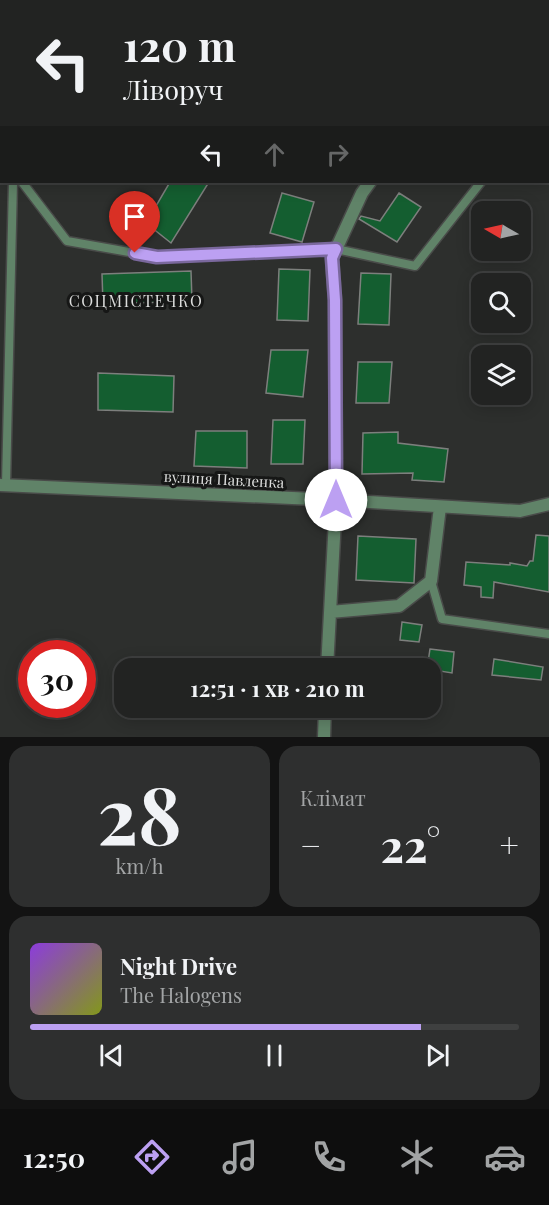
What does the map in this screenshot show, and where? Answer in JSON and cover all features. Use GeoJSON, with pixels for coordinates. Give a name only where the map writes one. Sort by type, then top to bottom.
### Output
{"type":"FeatureCollection","features":[{"type":"Feature","properties":{"kind":"street"},"geometry":{"type":"LineString","coordinates":[[328,658],[336,500],[335,300],[332,258],[362,193],[369,183]]}},
{"type":"Feature","properties":{"kind":"street","name":"вулиця Павленка"},"geometry":{"type":"LineString","coordinates":[[3,485],[520,511],[549,504]]}},
{"type":"Feature","properties":{"kind":"street"},"geometry":{"type":"LineString","coordinates":[[330,612],[399,606],[431,581],[440,507]]}},
{"type":"Feature","properties":{"kind":"street"},"geometry":{"type":"LineString","coordinates":[[324,737],[325,718]]}},
{"type":"Feature","properties":{"kind":"lane"},"geometry":{"type":"LineString","coordinates":[[3,485],[13,183]]}},
{"type":"Feature","properties":{"kind":"lane"},"geometry":{"type":"LineString","coordinates":[[23,183],[68,241],[157,257],[336,249],[415,266],[480,183]]}},
{"type":"Feature","properties":{"kind":"lane"},"geometry":{"type":"LineString","coordinates":[[431,581],[442,619],[549,634]]}},
{"type":"Feature","properties":{"kind":"building"},"geometry":{"type":"Polygon","coordinates":[[[169,183],[208,183],[171,243],[146,223],[169,183]]]}},
{"type":"Feature","properties":{"kind":"building"},"geometry":{"type":"Polygon","coordinates":[[[282,193],[314,202],[302,242],[270,233],[282,193]]]}},
{"type":"Feature","properties":{"kind":"building"},"geometry":{"type":"Polygon","coordinates":[[[399,193],[421,207],[397,242],[359,219],[361,216],[380,221],[399,193]]]}},
{"type":"Feature","properties":{"kind":"building"},"geometry":{"type":"Polygon","coordinates":[[[279,269],[310,270],[308,321],[277,320],[279,269]]]}},
{"type":"Feature","properties":{"kind":"building"},"geometry":{"type":"Polygon","coordinates":[[[191,271],[192,301],[103,304],[102,274],[191,271]]]}},
{"type":"Feature","properties":{"kind":"building"},"geometry":{"type":"Polygon","coordinates":[[[361,273],[391,274],[389,325],[358,324],[361,273]]]}},
{"type":"Feature","properties":{"kind":"building"},"geometry":{"type":"Polygon","coordinates":[[[271,350],[308,350],[303,397],[266,393],[271,350]]]}},
{"type":"Feature","properties":{"kind":"building"},"geometry":{"type":"Polygon","coordinates":[[[358,362],[392,362],[389,403],[356,403],[358,362]]]}},
{"type":"Feature","properties":{"kind":"building"},"geometry":{"type":"Polygon","coordinates":[[[98,373],[174,376],[173,412],[98,410],[98,373]]]}},
{"type":"Feature","properties":{"kind":"building"},"geometry":{"type":"Polygon","coordinates":[[[273,420],[305,420],[303,464],[271,464],[273,420]]]}},
{"type":"Feature","properties":{"kind":"building"},"geometry":{"type":"Polygon","coordinates":[[[196,431],[247,431],[247,468],[194,466],[196,431]]]}},
{"type":"Feature","properties":{"kind":"building"},"geometry":{"type":"Polygon","coordinates":[[[398,432],[398,443],[448,449],[444,482],[412,480],[413,473],[362,474],[363,433],[398,432]]]}},
{"type":"Feature","properties":{"kind":"building"},"geometry":{"type":"Polygon","coordinates":[[[536,535],[549,536],[549,592],[494,582],[493,598],[481,597],[481,587],[464,585],[466,562],[510,565],[510,563],[527,566],[530,561],[533,561],[536,535]]]}},
{"type":"Feature","properties":{"kind":"building"},"geometry":{"type":"Polygon","coordinates":[[[358,536],[416,539],[414,583],[356,580],[358,536]]]}},
{"type":"Feature","properties":{"kind":"building"},"geometry":{"type":"Polygon","coordinates":[[[402,622],[422,625],[419,642],[400,640],[402,622]]]}},
{"type":"Feature","properties":{"kind":"building"},"geometry":{"type":"Polygon","coordinates":[[[430,649],[454,652],[452,673],[441,671],[441,658],[429,658],[430,649]]]}},
{"type":"Feature","properties":{"kind":"building"},"geometry":{"type":"Polygon","coordinates":[[[494,659],[543,667],[541,680],[492,675],[494,659]]]}},
{"type":"Feature","properties":{"kind":"district","name":"СОЦМІСТЕЧКО"},"geometry":{"type":"Point","coordinates":[136,301]}},
{"type":"Feature","properties":{"kind":"route"},"geometry":{"type":"LineString","coordinates":[[135,253],[157,257],[336,249],[332,258],[335,300],[336,500]]}}]}
